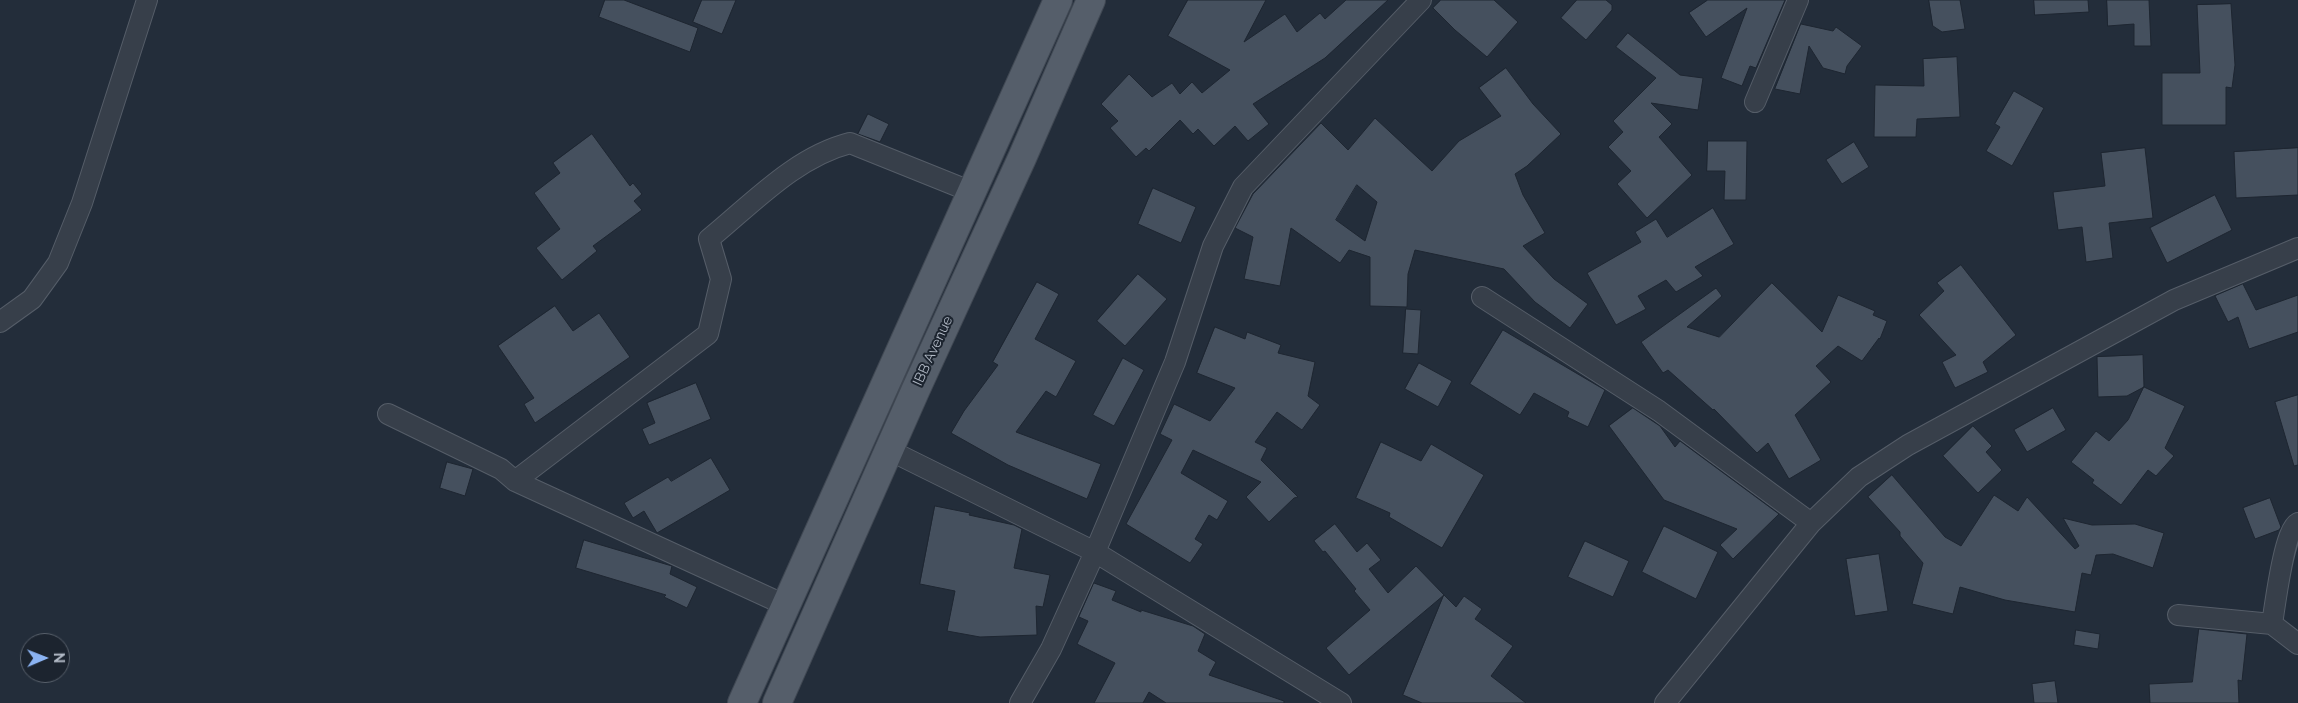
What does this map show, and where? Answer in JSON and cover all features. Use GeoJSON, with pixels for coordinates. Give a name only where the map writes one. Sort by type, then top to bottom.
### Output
{"type":"FeatureCollection","features":[{"type":"Feature","properties":{"kind":"main road"},"geometry":{"type":"LineString","coordinates":[[742,703],[1058,0]]}},
{"type":"Feature","properties":{"kind":"main road","name":"IBB Avenue"},"geometry":{"type":"LineString","coordinates":[[777,703],[1091,0]]}},
{"type":"Feature","properties":{"kind":"street"},"geometry":{"type":"LineString","coordinates":[[0,322],[32,298],[58,263],[82,204],[146,0]]}},
{"type":"Feature","properties":{"kind":"street"},"geometry":{"type":"LineString","coordinates":[[1020,703],[1051,648],[1095,552],[1175,362],[1213,246],[1243,186],[1421,0]]}},
{"type":"Feature","properties":{"kind":"street"},"geometry":{"type":"LineString","coordinates":[[1755,102],[1798,0]]}},
{"type":"Feature","properties":{"kind":"street"},"geometry":{"type":"LineString","coordinates":[[515,481],[708,334],[722,279],[710,239],[796,167],[829,148],[850,143],[972,192]]}},
{"type":"Feature","properties":{"kind":"street"},"geometry":{"type":"LineString","coordinates":[[1665,703],[1811,523],[1859,477],[1908,445],[2174,300],[2298,248]]}},
{"type":"Feature","properties":{"kind":"street"},"geometry":{"type":"LineString","coordinates":[[1482,296],[1659,411],[1811,523]]}},
{"type":"Feature","properties":{"kind":"street"},"geometry":{"type":"LineString","coordinates":[[388,414],[502,469],[515,481],[785,606]]}},
{"type":"Feature","properties":{"kind":"street"},"geometry":{"type":"LineString","coordinates":[[889,450],[1095,552],[1341,703]]}},
{"type":"Feature","properties":{"kind":"street"},"geometry":{"type":"LineString","coordinates":[[2272,624],[2287,539],[2294,525],[2298,523]]}},
{"type":"Feature","properties":{"kind":"street"},"geometry":{"type":"LineString","coordinates":[[2178,615],[2272,624],[2298,644]]}},
{"type":"Feature","properties":{"kind":"building"},"geometry":{"type":"Polygon","coordinates":[[[605,0],[624,0],[698,28],[690,52],[599,17],[605,0]]]}},
{"type":"Feature","properties":{"kind":"building"},"geometry":{"type":"Polygon","coordinates":[[[702,0],[736,0],[722,34],[693,22],[702,0]]]}},
{"type":"Feature","properties":{"kind":"building"},"geometry":{"type":"Polygon","coordinates":[[[1188,0],[1266,0],[1244,42],[1285,14],[1297,32],[1320,13],[1325,19],[1346,0],[1388,0],[1325,58],[1253,104],[1269,124],[1248,141],[1235,126],[1214,146],[1198,129],[1193,134],[1180,120],[1149,151],[1146,148],[1136,157],[1110,128],[1118,121],[1101,104],[1129,74],[1152,97],[1172,83],[1180,94],[1192,82],[1202,93],[1230,70],[1168,36],[1188,0]]]}},
{"type":"Feature","properties":{"kind":"building"},"geometry":{"type":"Polygon","coordinates":[[[1441,0],[1494,0],[1518,22],[1487,57],[1455,30],[1433,8],[1441,0]]]}},
{"type":"Feature","properties":{"kind":"building"},"geometry":{"type":"Polygon","coordinates":[[[1577,0],[1606,0],[1612,5],[1612,10],[1586,40],[1561,18],[1577,0]]]}},
{"type":"Feature","properties":{"kind":"building"},"geometry":{"type":"Polygon","coordinates":[[[1708,0],[1785,0],[1756,68],[1750,66],[1742,86],[1721,78],[1747,8],[1706,37],[1689,13],[1708,0]]]}},
{"type":"Feature","properties":{"kind":"building"},"geometry":{"type":"Polygon","coordinates":[[[1929,0],[1960,0],[1965,29],[1942,32],[1933,26],[1929,0]]]}},
{"type":"Feature","properties":{"kind":"building"},"geometry":{"type":"Polygon","coordinates":[[[2034,0],[2088,0],[2089,12],[2035,15],[2034,0]]]}},
{"type":"Feature","properties":{"kind":"building"},"geometry":{"type":"Polygon","coordinates":[[[2107,0],[2149,0],[2151,46],[2134,46],[2134,24],[2108,26],[2107,0]]]}},
{"type":"Feature","properties":{"kind":"building"},"geometry":{"type":"Polygon","coordinates":[[[2231,4],[2235,65],[2232,88],[2226,87],[2226,125],[2162,125],[2162,73],[2200,73],[2197,5],[2231,4]]]}},
{"type":"Feature","properties":{"kind":"building"},"geometry":{"type":"Polygon","coordinates":[[[1801,24],[1833,31],[1836,27],[1862,46],[1847,66],[1845,74],[1823,68],[1809,46],[1800,94],[1775,89],[1801,24]]]}},
{"type":"Feature","properties":{"kind":"building"},"geometry":{"type":"Polygon","coordinates":[[[1628,33],[1680,75],[1703,78],[1698,110],[1651,103],[1672,124],[1659,137],[1692,175],[1647,218],[1617,184],[1631,171],[1608,147],[1623,132],[1613,121],[1656,78],[1616,47],[1628,33]]]}},
{"type":"Feature","properties":{"kind":"building"},"geometry":{"type":"Polygon","coordinates":[[[1957,57],[1960,117],[1917,119],[1916,137],[1874,137],[1875,85],[1924,86],[1923,59],[1957,57]]]}},
{"type":"Feature","properties":{"kind":"building"},"geometry":{"type":"Polygon","coordinates":[[[1506,68],[1533,104],[1561,134],[1527,166],[1515,174],[1523,195],[1545,233],[1523,246],[1554,279],[1588,304],[1570,328],[1535,302],[1504,269],[1415,250],[1408,274],[1407,307],[1370,306],[1370,257],[1349,250],[1340,263],[1291,228],[1280,286],[1244,279],[1253,237],[1235,228],[1253,194],[1321,123],[1348,150],[1375,118],[1432,171],[1459,141],[1501,116],[1479,88],[1506,68]],[[1357,185],[1336,220],[1365,241],[1377,202],[1357,185]]]}},
{"type":"Feature","properties":{"kind":"building"},"geometry":{"type":"Polygon","coordinates":[[[2014,91],[2044,108],[2012,166],[1986,151],[2000,127],[1995,124],[2014,91]]]}},
{"type":"Feature","properties":{"kind":"building"},"geometry":{"type":"Polygon","coordinates":[[[868,114],[889,124],[880,142],[858,134],[868,114]]]}},
{"type":"Feature","properties":{"kind":"building"},"geometry":{"type":"Polygon","coordinates":[[[592,134],[630,186],[633,183],[642,194],[634,201],[642,210],[593,246],[597,251],[562,280],[536,248],[560,229],[534,193],[560,173],[553,163],[592,134]]]}},
{"type":"Feature","properties":{"kind":"building"},"geometry":{"type":"Polygon","coordinates":[[[1708,141],[1747,141],[1746,200],[1724,200],[1725,171],[1707,171],[1708,141]]]}},
{"type":"Feature","properties":{"kind":"building"},"geometry":{"type":"Polygon","coordinates":[[[1854,142],[1869,167],[1842,184],[1826,160],[1854,142]]]}},
{"type":"Feature","properties":{"kind":"building"},"geometry":{"type":"Polygon","coordinates":[[[2145,148],[2153,218],[2109,223],[2113,258],[2086,262],[2082,227],[2058,230],[2053,192],[2105,186],[2101,153],[2145,148]]]}},
{"type":"Feature","properties":{"kind":"building"},"geometry":{"type":"Polygon","coordinates":[[[2298,148],[2298,195],[2236,198],[2234,152],[2298,148]]]}},
{"type":"Feature","properties":{"kind":"building"},"geometry":{"type":"Polygon","coordinates":[[[1153,188],[1196,207],[1181,243],[1138,224],[1153,188]]]}},
{"type":"Feature","properties":{"kind":"building"},"geometry":{"type":"Polygon","coordinates":[[[2215,195],[2232,230],[2167,263],[2150,228],[2215,195]]]}},
{"type":"Feature","properties":{"kind":"building"},"geometry":{"type":"Polygon","coordinates":[[[1713,208],[1734,244],[1695,267],[1703,276],[1676,292],[1666,280],[1638,296],[1646,309],[1616,325],[1587,273],[1641,242],[1635,232],[1656,219],[1667,237],[1713,208]]]}},
{"type":"Feature","properties":{"kind":"building"},"geometry":{"type":"Polygon","coordinates":[[[1961,265],[2016,335],[1983,362],[1988,372],[1955,388],[1942,362],[1956,355],[1919,315],[1944,291],[1937,283],[1961,265]]]}},
{"type":"Feature","properties":{"kind":"building"},"geometry":{"type":"Polygon","coordinates":[[[1138,274],[1167,299],[1125,346],[1097,321],[1138,274]]]}},
{"type":"Feature","properties":{"kind":"building"},"geometry":{"type":"Polygon","coordinates":[[[1037,282],[1059,294],[1035,339],[1076,361],[1056,397],[1046,391],[1016,432],[1101,464],[1087,499],[1008,465],[951,433],[964,411],[998,365],[993,362],[1037,282]]]}},
{"type":"Feature","properties":{"kind":"building"},"geometry":{"type":"Polygon","coordinates":[[[1772,283],[1822,332],[1838,295],[1875,311],[1873,315],[1887,321],[1880,339],[1862,361],[1838,346],[1816,366],[1831,382],[1795,415],[1821,460],[1789,479],[1768,443],[1757,453],[1714,409],[1668,370],[1663,373],[1641,342],[1716,288],[1722,296],[1687,327],[1719,337],[1772,283]]]}},
{"type":"Feature","properties":{"kind":"building"},"geometry":{"type":"Polygon","coordinates":[[[2243,284],[2256,310],[2298,295],[2298,332],[2249,349],[2238,317],[2228,322],[2215,296],[2243,284]]]}},
{"type":"Feature","properties":{"kind":"building"},"geometry":{"type":"Polygon","coordinates":[[[555,306],[573,331],[599,313],[630,357],[535,423],[524,404],[534,398],[498,346],[555,306]]]}},
{"type":"Feature","properties":{"kind":"building"},"geometry":{"type":"Polygon","coordinates":[[[1406,309],[1421,310],[1418,354],[1403,353],[1406,309]]]}},
{"type":"Feature","properties":{"kind":"building"},"geometry":{"type":"Polygon","coordinates":[[[1215,327],[1245,339],[1247,332],[1281,345],[1278,353],[1315,362],[1308,396],[1320,405],[1302,430],[1277,412],[1255,442],[1267,448],[1261,460],[1298,497],[1294,498],[1269,522],[1246,497],[1261,482],[1193,450],[1181,473],[1228,501],[1217,520],[1209,515],[1195,539],[1203,544],[1190,563],[1126,524],[1172,440],[1160,434],[1174,404],[1210,421],[1235,388],[1197,373],[1215,327]]]}},
{"type":"Feature","properties":{"kind":"building"},"geometry":{"type":"Polygon","coordinates":[[[1503,330],[1605,390],[1588,427],[1567,417],[1569,412],[1534,393],[1520,415],[1470,384],[1503,330]]]}},
{"type":"Feature","properties":{"kind":"building"},"geometry":{"type":"Polygon","coordinates":[[[2143,355],[2144,387],[2127,396],[2098,397],[2097,357],[2143,355]]]}},
{"type":"Feature","properties":{"kind":"building"},"geometry":{"type":"Polygon","coordinates":[[[1123,358],[1144,370],[1114,426],[1093,415],[1123,358]]]}},
{"type":"Feature","properties":{"kind":"building"},"geometry":{"type":"Polygon","coordinates":[[[1419,363],[1452,381],[1438,407],[1405,389],[1419,363]]]}},
{"type":"Feature","properties":{"kind":"building"},"geometry":{"type":"Polygon","coordinates":[[[696,383],[711,419],[649,445],[642,429],[655,423],[647,403],[696,383]]]}},
{"type":"Feature","properties":{"kind":"building"},"geometry":{"type":"Polygon","coordinates":[[[2144,387],[2185,406],[2165,448],[2174,456],[2156,476],[2148,470],[2121,505],[2092,483],[2094,480],[2071,462],[2096,431],[2109,441],[2128,420],[2144,387]]]}},
{"type":"Feature","properties":{"kind":"building"},"geometry":{"type":"Polygon","coordinates":[[[2298,395],[2298,465],[2294,466],[2275,402],[2298,395]]]}},
{"type":"Feature","properties":{"kind":"building"},"geometry":{"type":"Polygon","coordinates":[[[1633,408],[1660,426],[1675,447],[1680,441],[1779,514],[1733,559],[1720,545],[1737,529],[1664,500],[1609,426],[1633,408]]]}},
{"type":"Feature","properties":{"kind":"building"},"geometry":{"type":"Polygon","coordinates":[[[2053,408],[2066,430],[2027,452],[2014,430],[2053,408]]]}},
{"type":"Feature","properties":{"kind":"building"},"geometry":{"type":"Polygon","coordinates":[[[1973,426],[1992,446],[1986,452],[2002,470],[1978,493],[1943,456],[1973,426]]]}},
{"type":"Feature","properties":{"kind":"building"},"geometry":{"type":"Polygon","coordinates":[[[1381,442],[1421,461],[1431,444],[1484,475],[1442,548],[1389,517],[1390,513],[1356,498],[1381,442]]]}},
{"type":"Feature","properties":{"kind":"building"},"geometry":{"type":"Polygon","coordinates":[[[711,458],[730,490],[657,533],[644,511],[633,518],[624,503],[668,477],[671,481],[711,458]]]}},
{"type":"Feature","properties":{"kind":"building"},"geometry":{"type":"Polygon","coordinates":[[[447,462],[473,469],[465,496],[440,488],[447,462]]]}},
{"type":"Feature","properties":{"kind":"building"},"geometry":{"type":"Polygon","coordinates":[[[1892,475],[1945,537],[1961,546],[1994,495],[2018,511],[2027,497],[2075,549],[2079,546],[2063,518],[2092,525],[2135,524],[2164,533],[2153,568],[2113,554],[2096,555],[2091,575],[2082,573],[2075,612],[2005,600],[1960,587],[1953,614],[1912,604],[1923,563],[1900,536],[1900,532],[1868,497],[1892,475]]]}},
{"type":"Feature","properties":{"kind":"building"},"geometry":{"type":"Polygon","coordinates":[[[2270,498],[2281,527],[2279,530],[2255,539],[2243,508],[2270,498]]]}},
{"type":"Feature","properties":{"kind":"building"},"geometry":{"type":"Polygon","coordinates":[[[935,506],[970,513],[969,515],[1014,525],[1022,529],[1014,568],[1050,575],[1043,607],[1036,606],[1037,635],[980,637],[947,631],[955,591],[920,584],[935,506]]]}},
{"type":"Feature","properties":{"kind":"building"},"geometry":{"type":"Polygon","coordinates":[[[1335,524],[1357,552],[1367,543],[1381,560],[1369,569],[1388,593],[1416,566],[1444,595],[1349,675],[1326,648],[1370,610],[1354,591],[1356,589],[1325,551],[1323,552],[1314,541],[1335,524]]]}},
{"type":"Feature","properties":{"kind":"building"},"geometry":{"type":"Polygon","coordinates":[[[1664,526],[1718,552],[1696,599],[1642,572],[1664,526]]]}},
{"type":"Feature","properties":{"kind":"building"},"geometry":{"type":"Polygon","coordinates":[[[584,540],[672,566],[670,574],[697,587],[687,608],[664,597],[666,595],[576,568],[584,540]]]}},
{"type":"Feature","properties":{"kind":"building"},"geometry":{"type":"Polygon","coordinates":[[[1585,541],[1629,561],[1613,597],[1568,577],[1585,541]]]}},
{"type":"Feature","properties":{"kind":"building"},"geometry":{"type":"Polygon","coordinates":[[[1879,554],[1888,611],[1855,616],[1846,559],[1879,554]]]}},
{"type":"Feature","properties":{"kind":"building"},"geometry":{"type":"Polygon","coordinates":[[[1094,583],[1116,591],[1112,600],[1141,612],[1141,610],[1193,626],[1205,634],[1198,651],[1216,662],[1209,675],[1284,701],[1284,703],[1166,703],[1149,692],[1143,703],[1094,703],[1115,663],[1077,644],[1088,621],[1079,617],[1094,583]]]}},
{"type":"Feature","properties":{"kind":"building"},"geometry":{"type":"Polygon","coordinates":[[[1444,595],[1456,607],[1464,596],[1482,609],[1475,619],[1513,646],[1491,676],[1526,703],[1422,703],[1403,695],[1444,595]]]}},
{"type":"Feature","properties":{"kind":"building"},"geometry":{"type":"Polygon","coordinates":[[[2199,629],[2247,634],[2242,681],[2238,680],[2239,703],[2150,703],[2149,684],[2192,682],[2199,629]]]}},
{"type":"Feature","properties":{"kind":"building"},"geometry":{"type":"Polygon","coordinates":[[[2076,630],[2100,634],[2098,649],[2074,645],[2076,630]]]}},
{"type":"Feature","properties":{"kind":"building"},"geometry":{"type":"Polygon","coordinates":[[[2055,681],[2058,703],[2034,703],[2032,684],[2055,681]]]}}]}
